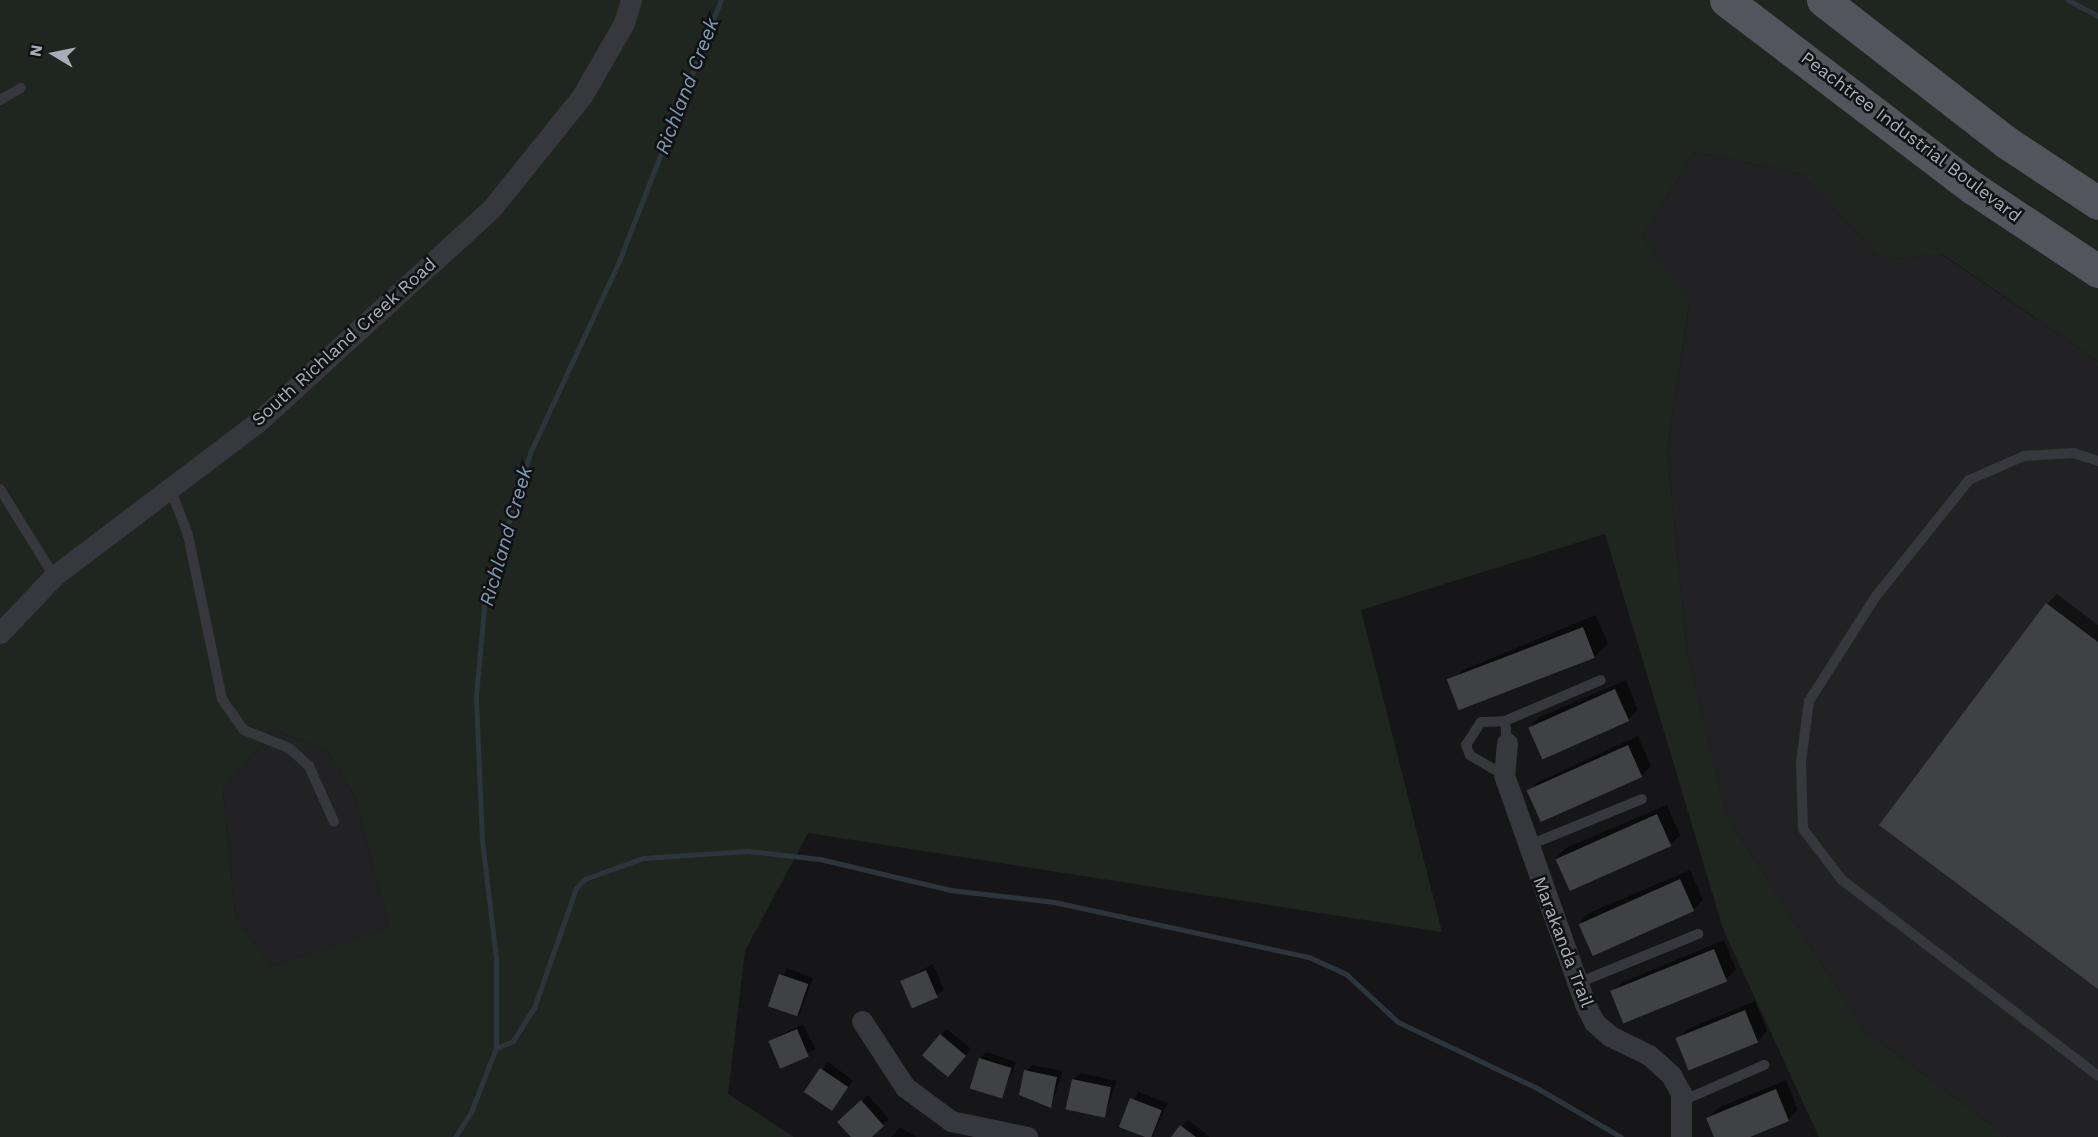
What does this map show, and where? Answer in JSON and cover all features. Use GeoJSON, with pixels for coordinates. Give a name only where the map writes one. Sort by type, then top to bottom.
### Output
{"type":"FeatureCollection","features":[{"type":"Feature","properties":{"kind":"main road","name":"Peachtree Industrial Boulevard"},"geometry":{"type":"LineString","coordinates":[[1726,0],[1973,188],[2098,271]]}},
{"type":"Feature","properties":{"kind":"main road"},"geometry":{"type":"LineString","coordinates":[[1823,0],[2006,142],[2098,203]]}},
{"type":"Feature","properties":{"kind":"street","name":"South Richland Creek Road"},"geometry":{"type":"LineString","coordinates":[[0,633],[54,576],[260,420],[492,208],[582,96],[624,23],[630,0]]}},
{"type":"Feature","properties":{"kind":"street","name":"Marakanda Trail"},"geometry":{"type":"LineString","coordinates":[[1507,743],[1504,775],[1527,846],[1594,1022],[1649,1055],[1671,1075],[1682,1101],[1681,1137]]}},
{"type":"Feature","properties":{"kind":"street"},"geometry":{"type":"LineString","coordinates":[[861,1021],[905,1087],[951,1121],[1027,1137]]}},
{"type":"Feature","properties":{"kind":"lane"},"geometry":{"type":"LineString","coordinates":[[0,100],[21,88]]}},
{"type":"Feature","properties":{"kind":"lane"},"geometry":{"type":"LineString","coordinates":[[2098,461],[2074,453],[2024,456],[1969,480],[1876,597],[1809,701],[1801,762],[1803,829],[1842,880],[2098,1076]]}},
{"type":"Feature","properties":{"kind":"lane"},"geometry":{"type":"LineString","coordinates":[[170,488],[188,535],[222,699],[244,730],[289,748],[309,766],[334,822]]}},
{"type":"Feature","properties":{"kind":"lane"},"geometry":{"type":"LineString","coordinates":[[0,489],[54,576]]}},
{"type":"Feature","properties":{"kind":"lane"},"geometry":{"type":"LineString","coordinates":[[1504,775],[1470,754],[1466,745],[1481,722],[1505,721],[1601,680]]}},
{"type":"Feature","properties":{"kind":"lane"},"geometry":{"type":"LineString","coordinates":[[1505,721],[1507,743]]}},
{"type":"Feature","properties":{"kind":"lane"},"geometry":{"type":"LineString","coordinates":[[1527,846],[1642,799]]}},
{"type":"Feature","properties":{"kind":"lane"},"geometry":{"type":"LineString","coordinates":[[1578,983],[1698,934]]}},
{"type":"Feature","properties":{"kind":"lane"},"geometry":{"type":"LineString","coordinates":[[1682,1101],[1764,1065]]}},
{"type":"Feature","properties":{"kind":"shaded area"},"geometry":{"type":"Polygon","coordinates":[[[0,0],[2098,0],[2098,361],[1942,254],[1882,260],[1802,174],[1694,152],[1642,237],[1690,299],[1667,449],[1687,653],[1727,817],[1864,1030],[2008,1137],[1819,1137],[1723,929],[1605,534],[1361,610],[1442,932],[808,833],[745,951],[728,1094],[794,1137],[0,1137],[0,0]],[[275,729],[223,789],[235,915],[270,966],[389,927],[355,797],[329,753],[275,729]]]}},
{"type":"Feature","properties":{"kind":"shaded area"},"geometry":{"type":"Polygon","coordinates":[[[1694,152],[1802,174],[1882,260],[1941,254],[2098,361],[2098,1137],[2008,1137],[1864,1030],[1727,817],[1687,653],[1667,449],[1690,300],[1642,237],[1694,152]]]}},
{"type":"Feature","properties":{"kind":"shaded area"},"geometry":{"type":"Polygon","coordinates":[[[275,729],[329,753],[355,797],[389,927],[270,966],[235,915],[223,789],[275,729]]]}},
{"type":"Feature","properties":{"kind":"building"},"geometry":{"type":"Polygon","coordinates":[[[2046,603],[2098,642],[2098,989],[1879,825],[2046,603]]]}},
{"type":"Feature","properties":{"kind":"building"},"geometry":{"type":"Polygon","coordinates":[[[1583,627],[1595,658],[1459,710],[1447,679],[1583,627]]]}},
{"type":"Feature","properties":{"kind":"building"},"geometry":{"type":"Polygon","coordinates":[[[1615,689],[1629,721],[1542,760],[1528,728],[1615,689]]]}},
{"type":"Feature","properties":{"kind":"building"},"geometry":{"type":"Polygon","coordinates":[[[1628,745],[1642,777],[1541,822],[1527,790],[1628,745]]]}},
{"type":"Feature","properties":{"kind":"building"},"geometry":{"type":"Polygon","coordinates":[[[1657,814],[1671,846],[1570,891],[1556,859],[1657,814]]]}},
{"type":"Feature","properties":{"kind":"building"},"geometry":{"type":"Polygon","coordinates":[[[1680,879],[1694,911],[1593,956],[1579,924],[1680,879]]]}},
{"type":"Feature","properties":{"kind":"building"},"geometry":{"type":"Polygon","coordinates":[[[1714,949],[1727,981],[1623,1023],[1610,991],[1714,949]]]}},
{"type":"Feature","properties":{"kind":"building"},"geometry":{"type":"Polygon","coordinates":[[[926,970],[938,998],[912,1009],[900,981],[926,970]]]}},
{"type":"Feature","properties":{"kind":"building"},"geometry":{"type":"Polygon","coordinates":[[[779,974],[808,984],[797,1016],[768,1006],[779,974]]]}},
{"type":"Feature","properties":{"kind":"building"},"geometry":{"type":"Polygon","coordinates":[[[1745,1010],[1758,1042],[1689,1071],[1675,1038],[1745,1010]]]}},
{"type":"Feature","properties":{"kind":"building"},"geometry":{"type":"Polygon","coordinates":[[[797,1029],[809,1057],[780,1069],[768,1041],[797,1029]]]}},
{"type":"Feature","properties":{"kind":"building"},"geometry":{"type":"Polygon","coordinates":[[[940,1034],[966,1056],[948,1077],[922,1055],[940,1034]]]}},
{"type":"Feature","properties":{"kind":"building"},"geometry":{"type":"Polygon","coordinates":[[[979,1058],[1012,1068],[1002,1099],[970,1089],[979,1058]]]}},
{"type":"Feature","properties":{"kind":"building"},"geometry":{"type":"Polygon","coordinates":[[[820,1068],[848,1087],[832,1111],[804,1092],[820,1068]]]}},
{"type":"Feature","properties":{"kind":"building"},"geometry":{"type":"Polygon","coordinates":[[[1024,1070],[1057,1077],[1051,1108],[1019,1095],[1024,1070]]]}},
{"type":"Feature","properties":{"kind":"building"},"geometry":{"type":"Polygon","coordinates":[[[1072,1079],[1111,1087],[1105,1118],[1066,1109],[1072,1079]]]}},
{"type":"Feature","properties":{"kind":"building"},"geometry":{"type":"Polygon","coordinates":[[[1776,1089],[1789,1121],[1750,1137],[1714,1137],[1706,1118],[1776,1089]]]}},
{"type":"Feature","properties":{"kind":"building"},"geometry":{"type":"Polygon","coordinates":[[[1130,1098],[1162,1110],[1151,1137],[1145,1137],[1119,1127],[1130,1098]]]}},
{"type":"Feature","properties":{"kind":"building"},"geometry":{"type":"Polygon","coordinates":[[[861,1100],[884,1126],[872,1137],[851,1137],[837,1122],[861,1100]]]}},
{"type":"Feature","properties":{"kind":"building"},"geometry":{"type":"Polygon","coordinates":[[[1180,1125],[1196,1137],[1171,1137],[1180,1125]]]}},
{"type":"Feature","properties":{"kind":"waterway","name":"Richland Creek"},"geometry":{"type":"LineString","coordinates":[[455,1137],[471,1112],[496,1048],[496,958],[482,841],[476,696],[485,597],[530,453],[619,261],[721,0]]}},
{"type":"Feature","properties":{"kind":"waterway"},"geometry":{"type":"LineString","coordinates":[[2068,0],[2098,16]]}},
{"type":"Feature","properties":{"kind":"waterway"},"geometry":{"type":"LineString","coordinates":[[496,1048],[513,1041],[534,1008],[576,888],[585,879],[643,858],[748,851],[820,859],[950,890],[1054,902],[1309,957],[1346,974],[1398,1022],[1537,1088],[1621,1137]]}}]}
